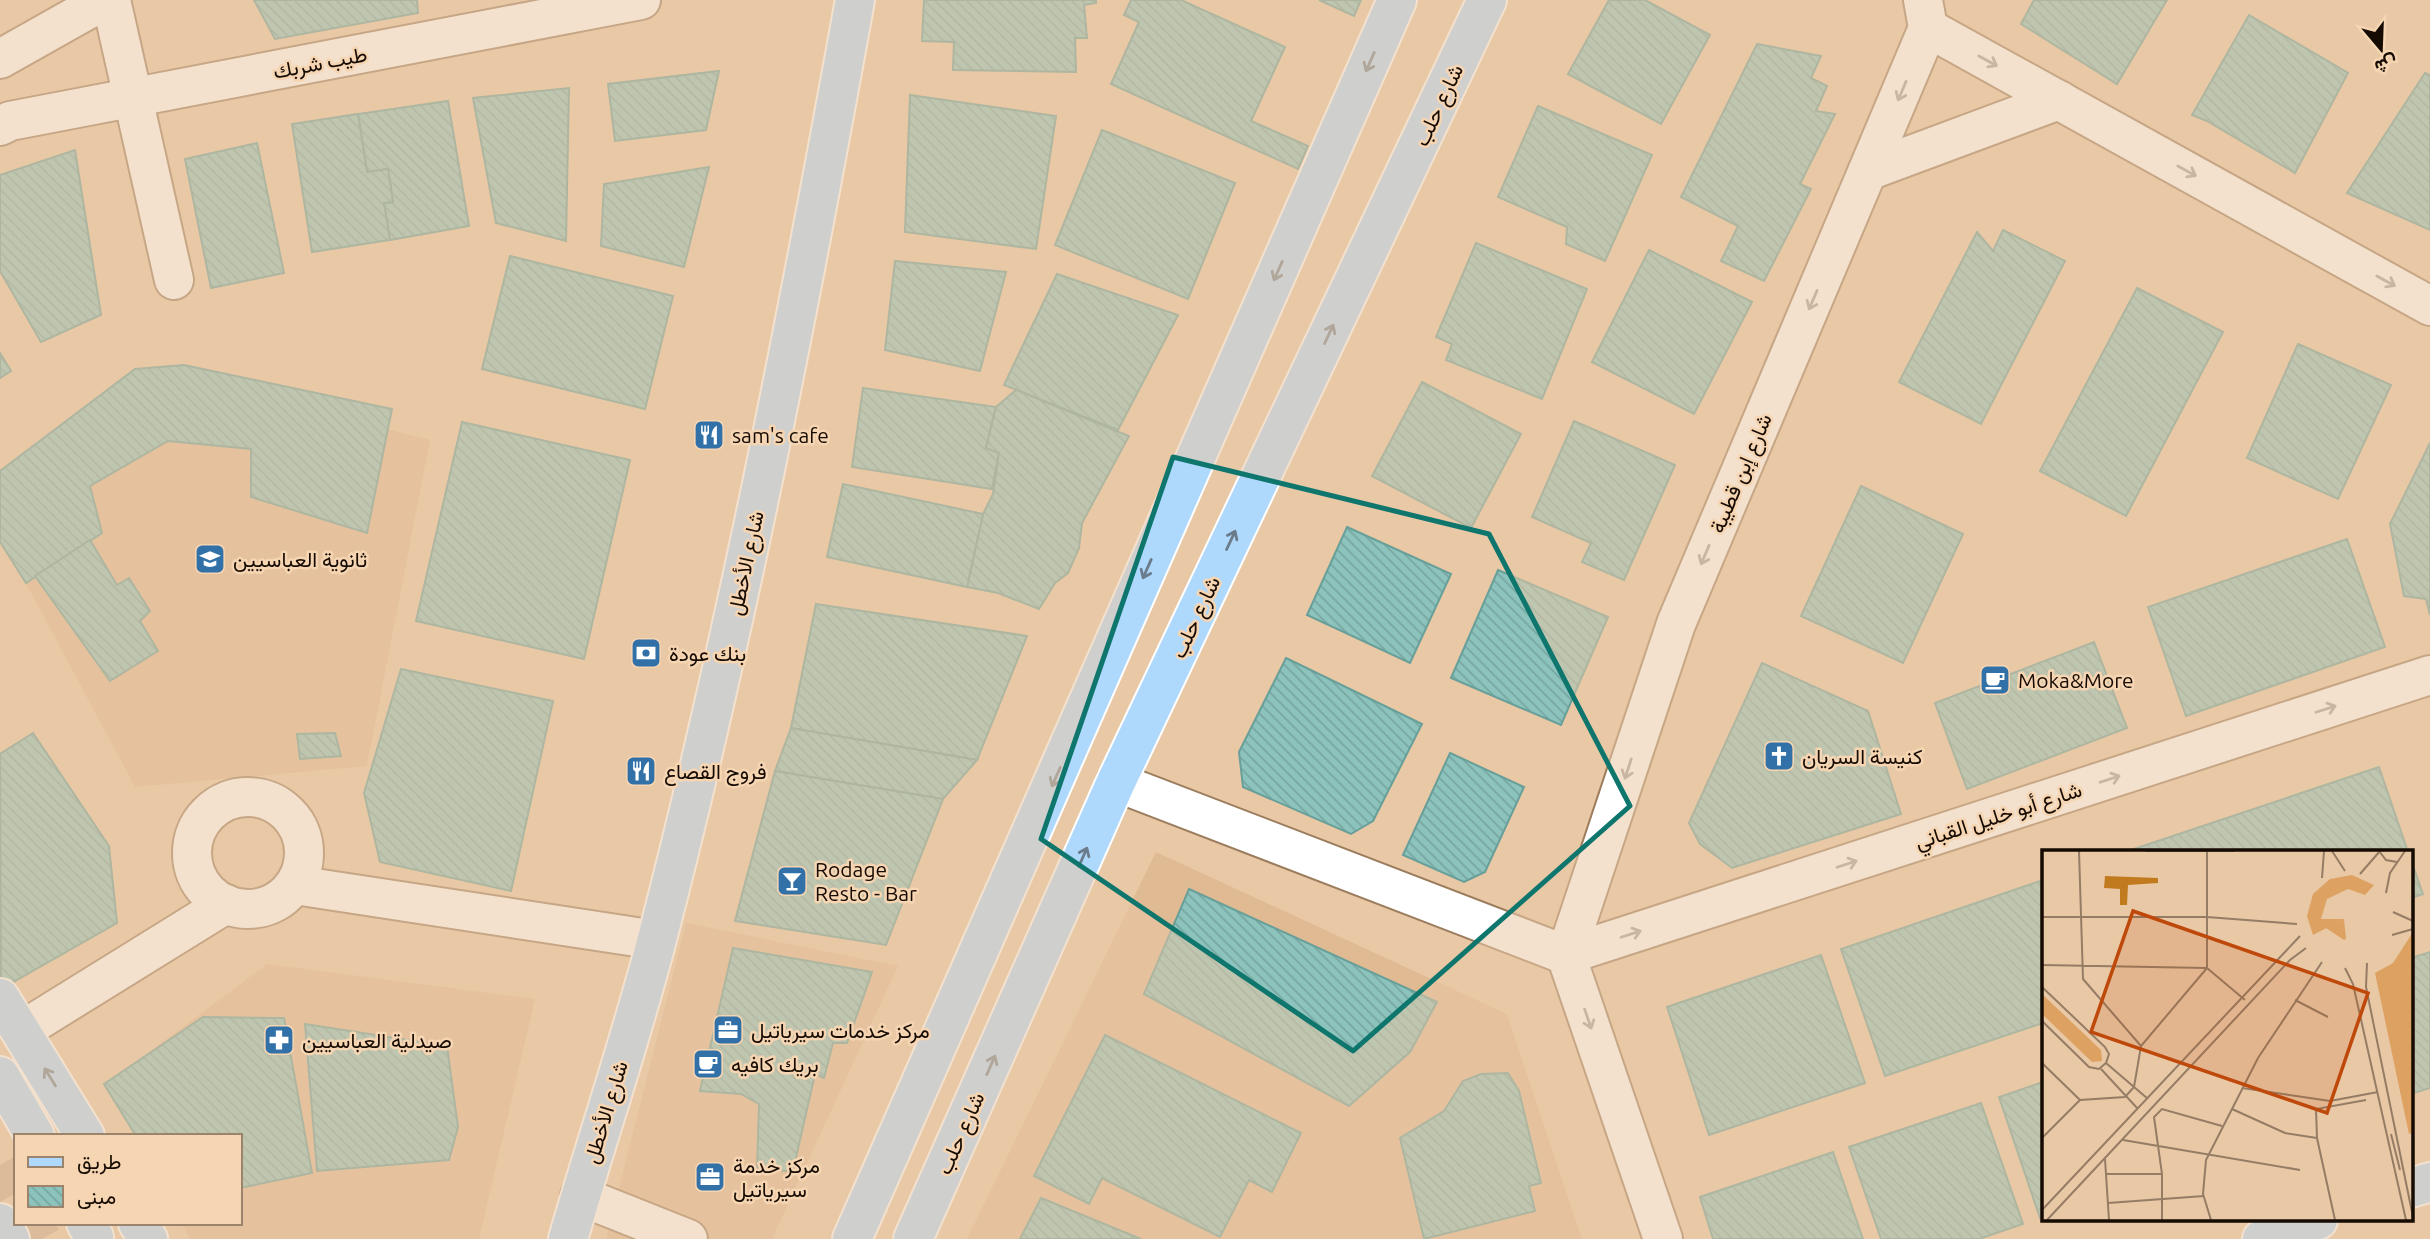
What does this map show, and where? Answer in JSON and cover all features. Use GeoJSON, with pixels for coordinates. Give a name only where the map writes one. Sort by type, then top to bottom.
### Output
{"type":"FeatureCollection","features":[{"type":"Feature","properties":{"kind":"main road","name":"شارع الأخطل"},"geometry":{"type":"LineString","coordinates":[[568,1239],[656,940],[738,601],[803,286],[855,0]]}},
{"type":"Feature","properties":{"kind":"main road"},"geometry":{"type":"LineString","coordinates":[[852,1239],[1397,0]]}},
{"type":"Feature","properties":{"kind":"main road","name":"شارع حلب"},"geometry":{"type":"LineString","coordinates":[[913,1239],[1116,782],[1487,0]]}},
{"type":"Feature","properties":{"kind":"main road"},"geometry":{"type":"LineString","coordinates":[[0,998],[84,1134]]}},
{"type":"Feature","properties":{"kind":"main road"},"geometry":{"type":"LineString","coordinates":[[0,1076],[34,1134]]}},
{"type":"Feature","properties":{"kind":"main road"},"geometry":{"type":"LineString","coordinates":[[2412,1188],[2430,1182]]}},
{"type":"Feature","properties":{"kind":"main road"},"geometry":{"type":"LineString","coordinates":[[2262,1239],[2312,1222]]}},
{"type":"Feature","properties":{"kind":"main road"},"geometry":{"type":"LineString","coordinates":[[0,1223],[10,1239]]}},
{"type":"Feature","properties":{"kind":"street"},"geometry":{"type":"LineString","coordinates":[[0,59],[105,0]]}},
{"type":"Feature","properties":{"kind":"street"},"geometry":{"type":"LineString","coordinates":[[111,0],[174,280]]}},
{"type":"Feature","properties":{"kind":"street","name":"طيب شربك"},"geometry":{"type":"LineString","coordinates":[[0,126],[10,121],[641,0]]}},
{"type":"Feature","properties":{"kind":"street"},"geometry":{"type":"LineString","coordinates":[[1926,14],[2059,100],[2430,306]]}},
{"type":"Feature","properties":{"kind":"street","name":"شارع إبن قطيبة"},"geometry":{"type":"LineString","coordinates":[[1566,955],[1676,624],[1868,171],[1926,14]]}},
{"type":"Feature","properties":{"kind":"street"},"geometry":{"type":"LineString","coordinates":[[1868,171],[2059,100]]}},
{"type":"Feature","properties":{"kind":"street","name":"شارع أبو خليل القباني"},"geometry":{"type":"LineString","coordinates":[[1566,955],[2430,675]]}},
{"type":"Feature","properties":{"kind":"street"},"geometry":{"type":"LineString","coordinates":[[1116,782],[1566,955],[1663,1239]]}},
{"type":"Feature","properties":{"kind":"street"},"geometry":{"type":"LineString","coordinates":[[254,796],[263,798],[281,807],[295,821],[303,838],[303,868],[295,885],[282,899],[244,909],[226,904],[210,894],[198,878],[192,859],[194,839],[202,822],[215,808],[233,799],[254,796]]}},
{"type":"Feature","properties":{"kind":"street"},"geometry":{"type":"LineString","coordinates":[[295,885],[656,940]]}},
{"type":"Feature","properties":{"kind":"street"},"geometry":{"type":"LineString","coordinates":[[21,1031],[226,904]]}},
{"type":"Feature","properties":{"kind":"street"},"geometry":{"type":"LineString","coordinates":[[580,1196],[688,1239]]}},
{"type":"Feature","properties":{"kind":"highlighted area"},"geometry":{"type":"Polygon","coordinates":[[[1173,457],[1489,534],[1630,806],[1353,1051],[1041,839],[1173,457]]]}},
{"type":"Feature","properties":{"kind":"shaded area","name":"ثانوية العباسيين"},"geometry":{"type":"Polygon","coordinates":[[[160,371],[430,440],[367,766],[135,787],[0,535],[0,485],[160,371]]]}},
{"type":"Feature","properties":{"kind":"shaded area"},"geometry":{"type":"Polygon","coordinates":[[[1156,852],[1507,1014],[1582,1239],[967,1239],[1156,852]]]}},
{"type":"Feature","properties":{"kind":"shaded area"},"geometry":{"type":"Polygon","coordinates":[[[686,923],[898,966],[772,1239],[606,1239],[686,923]]]}},
{"type":"Feature","properties":{"kind":"shaded area"},"geometry":{"type":"Polygon","coordinates":[[[267,964],[535,999],[479,1239],[190,1239],[183,1225],[242,1225],[242,1134],[235,1134],[112,1080],[267,964]]]}},
{"type":"Feature","properties":{"kind":"building"},"geometry":{"type":"Polygon","coordinates":[[[254,0],[417,0],[418,13],[275,39],[254,0]]]}},
{"type":"Feature","properties":{"kind":"building"},"geometry":{"type":"Polygon","coordinates":[[[924,0],[1096,0],[1096,3],[1084,5],[1087,38],[1075,38],[1076,72],[953,70],[954,42],[922,41],[924,0]]]}},
{"type":"Feature","properties":{"kind":"building"},"geometry":{"type":"Polygon","coordinates":[[[1131,0],[1181,0],[1285,47],[1251,121],[1308,146],[1298,169],[1111,84],[1139,22],[1124,15],[1131,0]]]}},
{"type":"Feature","properties":{"kind":"building"},"geometry":{"type":"Polygon","coordinates":[[[1319,0],[1361,0],[1354,16],[1319,0]]]}},
{"type":"Feature","properties":{"kind":"building"},"geometry":{"type":"Polygon","coordinates":[[[1609,0],[1645,0],[1710,35],[1661,124],[1568,74],[1609,0]]]}},
{"type":"Feature","properties":{"kind":"building"},"geometry":{"type":"Polygon","coordinates":[[[2034,0],[2167,0],[2117,84],[2021,24],[2034,0]]]}},
{"type":"Feature","properties":{"kind":"building"},"geometry":{"type":"Polygon","coordinates":[[[2249,15],[2348,73],[2295,173],[2207,121],[2192,115],[2249,15]]]}},
{"type":"Feature","properties":{"kind":"building"},"geometry":{"type":"Polygon","coordinates":[[[1757,44],[1821,56],[1811,78],[1827,86],[1816,111],[1835,114],[1800,184],[1811,189],[1764,281],[1721,261],[1738,226],[1681,197],[1757,44]]]}},
{"type":"Feature","properties":{"kind":"building"},"geometry":{"type":"Polygon","coordinates":[[[719,71],[706,130],[615,141],[608,84],[719,71]]]}},
{"type":"Feature","properties":{"kind":"building"},"geometry":{"type":"Polygon","coordinates":[[[2425,73],[2430,75],[2430,230],[2347,193],[2425,73]]]}},
{"type":"Feature","properties":{"kind":"building"},"geometry":{"type":"Polygon","coordinates":[[[569,88],[566,241],[496,223],[473,98],[569,88]]]}},
{"type":"Feature","properties":{"kind":"building"},"geometry":{"type":"Polygon","coordinates":[[[910,95],[1056,116],[1036,249],[905,232],[910,95]]]}},
{"type":"Feature","properties":{"kind":"building"},"geometry":{"type":"Polygon","coordinates":[[[448,101],[469,226],[390,240],[384,203],[393,202],[388,169],[367,172],[358,114],[448,101]]]}},
{"type":"Feature","properties":{"kind":"building"},"geometry":{"type":"Polygon","coordinates":[[[1538,106],[1652,155],[1605,261],[1566,244],[1567,227],[1498,197],[1538,106]]]}},
{"type":"Feature","properties":{"kind":"building"},"geometry":{"type":"Polygon","coordinates":[[[358,114],[367,172],[388,169],[393,202],[384,203],[390,240],[312,252],[292,124],[358,114]]]}},
{"type":"Feature","properties":{"kind":"building"},"geometry":{"type":"Polygon","coordinates":[[[1102,130],[1235,183],[1188,299],[1055,245],[1102,130]]]}},
{"type":"Feature","properties":{"kind":"building"},"geometry":{"type":"Polygon","coordinates":[[[257,143],[284,273],[211,288],[185,159],[257,143]]]}},
{"type":"Feature","properties":{"kind":"building"},"geometry":{"type":"Polygon","coordinates":[[[75,150],[101,315],[41,342],[0,271],[0,175],[75,150]]]}},
{"type":"Feature","properties":{"kind":"building"},"geometry":{"type":"Polygon","coordinates":[[[709,167],[684,267],[601,246],[604,184],[709,167]]]}},
{"type":"Feature","properties":{"kind":"building"},"geometry":{"type":"Polygon","coordinates":[[[2003,230],[2065,261],[1981,424],[1899,382],[1977,232],[1993,251],[2003,230]]]}},
{"type":"Feature","properties":{"kind":"building"},"geometry":{"type":"Polygon","coordinates":[[[1476,243],[1587,289],[1542,399],[1446,360],[1452,344],[1436,337],[1476,243]]]}},
{"type":"Feature","properties":{"kind":"building"},"geometry":{"type":"Polygon","coordinates":[[[1649,250],[1752,302],[1694,414],[1592,362],[1649,250]]]}},
{"type":"Feature","properties":{"kind":"building"},"geometry":{"type":"Polygon","coordinates":[[[510,256],[673,296],[645,409],[482,369],[510,256]]]}},
{"type":"Feature","properties":{"kind":"building"},"geometry":{"type":"Polygon","coordinates":[[[895,261],[1006,272],[980,371],[885,350],[895,261]]]}},
{"type":"Feature","properties":{"kind":"building"},"geometry":{"type":"Polygon","coordinates":[[[1057,274],[1178,315],[1118,430],[1004,385],[1057,274]]]}},
{"type":"Feature","properties":{"kind":"building"},"geometry":{"type":"Polygon","coordinates":[[[2137,288],[2223,332],[2126,516],[2040,471],[2137,288]]]}},
{"type":"Feature","properties":{"kind":"building"},"geometry":{"type":"Polygon","coordinates":[[[2298,344],[2391,385],[2338,499],[2247,458],[2298,344]]]}},
{"type":"Feature","properties":{"kind":"building"},"geometry":{"type":"Polygon","coordinates":[[[0,353],[11,371],[0,378],[0,353]]]}},
{"type":"Feature","properties":{"kind":"building"},"geometry":{"type":"Polygon","coordinates":[[[184,365],[392,409],[367,533],[251,497],[251,449],[168,441],[90,486],[102,533],[26,583],[0,542],[0,471],[135,369],[184,365]]]}},
{"type":"Feature","properties":{"kind":"building"},"geometry":{"type":"Polygon","coordinates":[[[1422,382],[1521,434],[1471,528],[1372,476],[1422,382]]]}},
{"type":"Feature","properties":{"kind":"building"},"geometry":{"type":"Polygon","coordinates":[[[863,388],[996,407],[986,448],[999,453],[992,489],[852,467],[863,388]]]}},
{"type":"Feature","properties":{"kind":"building"},"geometry":{"type":"Polygon","coordinates":[[[1016,390],[1129,436],[1082,523],[1079,548],[1068,573],[1055,583],[1039,609],[998,593],[967,587],[983,514],[993,494],[999,453],[986,448],[996,407],[1016,390]]]}},
{"type":"Feature","properties":{"kind":"building"},"geometry":{"type":"Polygon","coordinates":[[[1574,421],[1675,465],[1624,580],[1582,562],[1591,543],[1532,517],[1574,421]]]}},
{"type":"Feature","properties":{"kind":"building"},"geometry":{"type":"Polygon","coordinates":[[[462,422],[630,460],[584,659],[416,621],[462,422]]]}},
{"type":"Feature","properties":{"kind":"building"},"geometry":{"type":"Polygon","coordinates":[[[2430,443],[2430,615],[2426,599],[2404,596],[2390,524],[2430,443]]]}},
{"type":"Feature","properties":{"kind":"building"},"geometry":{"type":"Polygon","coordinates":[[[843,484],[983,514],[967,587],[827,557],[843,484]]]}},
{"type":"Feature","properties":{"kind":"building"},"geometry":{"type":"Polygon","coordinates":[[[1861,486],[1963,534],[1903,663],[1801,616],[1861,486]]]}},
{"type":"Feature","properties":{"kind":"building"},"geometry":{"type":"Polygon","coordinates":[[[1347,527],[1451,574],[1410,663],[1307,615],[1347,527]]]}},
{"type":"Feature","properties":{"kind":"building"},"geometry":{"type":"Polygon","coordinates":[[[2347,539],[2385,647],[2186,716],[2148,607],[2347,539]]]}},
{"type":"Feature","properties":{"kind":"building"},"geometry":{"type":"Polygon","coordinates":[[[90,540],[117,585],[129,578],[150,611],[140,621],[158,651],[110,681],[35,576],[90,540]]]}},
{"type":"Feature","properties":{"kind":"building"},"geometry":{"type":"Polygon","coordinates":[[[1498,570],[1608,617],[1561,725],[1451,678],[1498,570]]]}},
{"type":"Feature","properties":{"kind":"building"},"geometry":{"type":"Polygon","coordinates":[[[816,604],[1027,636],[977,760],[791,728],[816,604]]]}},
{"type":"Feature","properties":{"kind":"building"},"geometry":{"type":"Polygon","coordinates":[[[2094,642],[2127,728],[1967,789],[1935,703],[2094,642]]]}},
{"type":"Feature","properties":{"kind":"building"},"geometry":{"type":"Polygon","coordinates":[[[1286,658],[1422,724],[1373,821],[1351,834],[1243,787],[1239,752],[1286,658]]]}},
{"type":"Feature","properties":{"kind":"building"},"geometry":{"type":"Polygon","coordinates":[[[1762,663],[1868,711],[1901,814],[1732,868],[1700,844],[1689,823],[1762,663]]]}},
{"type":"Feature","properties":{"kind":"building"},"geometry":{"type":"Polygon","coordinates":[[[401,669],[553,701],[511,891],[380,862],[364,793],[401,669]]]}},
{"type":"Feature","properties":{"kind":"building"},"geometry":{"type":"Polygon","coordinates":[[[791,728],[977,760],[943,799],[775,771],[791,728]]]}},
{"type":"Feature","properties":{"kind":"building"},"geometry":{"type":"Polygon","coordinates":[[[33,733],[109,846],[117,923],[1,989],[0,754],[33,733]]]}},
{"type":"Feature","properties":{"kind":"building"},"geometry":{"type":"Polygon","coordinates":[[[335,733],[341,756],[300,759],[297,734],[335,733]]]}},
{"type":"Feature","properties":{"kind":"building"},"geometry":{"type":"Polygon","coordinates":[[[1450,753],[1524,787],[1485,872],[1464,882],[1403,855],[1450,753]]]}},
{"type":"Feature","properties":{"kind":"building"},"geometry":{"type":"Polygon","coordinates":[[[2379,767],[2407,850],[2131,850],[2379,767]]]}},
{"type":"Feature","properties":{"kind":"building"},"geometry":{"type":"Polygon","coordinates":[[[775,771],[943,799],[886,945],[735,921],[775,771]]]}},
{"type":"Feature","properties":{"kind":"building"},"geometry":{"type":"Polygon","coordinates":[[[2412,863],[2423,894],[2412,898],[2412,863]]]}},
{"type":"Feature","properties":{"kind":"building"},"geometry":{"type":"Polygon","coordinates":[[[2042,880],[2042,1023],[1885,1076],[1841,949],[2042,880]]]}},
{"type":"Feature","properties":{"kind":"building"},"geometry":{"type":"Polygon","coordinates":[[[1189,889],[1437,1002],[1410,1052],[1349,1106],[1144,994],[1189,889]]]}},
{"type":"Feature","properties":{"kind":"building"},"geometry":{"type":"Polygon","coordinates":[[[733,948],[872,972],[847,1043],[833,1043],[824,1078],[815,1074],[793,1171],[757,1170],[759,1104],[741,1094],[700,1091],[733,948]]]}},
{"type":"Feature","properties":{"kind":"building"},"geometry":{"type":"Polygon","coordinates":[[[2430,952],[2430,1088],[2412,1094],[2412,958],[2430,952]]]}},
{"type":"Feature","properties":{"kind":"building"},"geometry":{"type":"Polygon","coordinates":[[[1821,955],[1865,1083],[1709,1135],[1667,1007],[1821,955]]]}},
{"type":"Feature","properties":{"kind":"building"},"geometry":{"type":"Polygon","coordinates":[[[203,1017],[284,1018],[312,1173],[242,1188],[242,1134],[135,1134],[104,1084],[203,1017]]]}},
{"type":"Feature","properties":{"kind":"building"},"geometry":{"type":"Polygon","coordinates":[[[305,1024],[447,1046],[458,1127],[449,1160],[317,1171],[305,1024]]]}},
{"type":"Feature","properties":{"kind":"building"},"geometry":{"type":"Polygon","coordinates":[[[1105,1035],[1301,1133],[1272,1192],[1249,1180],[1220,1237],[1102,1178],[1089,1204],[1034,1176],[1105,1035]]]}},
{"type":"Feature","properties":{"kind":"building"},"geometry":{"type":"Polygon","coordinates":[[[1508,1073],[1519,1091],[1541,1183],[1529,1186],[1535,1211],[1424,1239],[1400,1138],[1444,1111],[1463,1081],[1481,1074],[1508,1073]]]}},
{"type":"Feature","properties":{"kind":"building"},"geometry":{"type":"Polygon","coordinates":[[[2042,1082],[2042,1217],[2040,1218],[1999,1097],[2042,1082]]]}},
{"type":"Feature","properties":{"kind":"building"},"geometry":{"type":"Polygon","coordinates":[[[1981,1103],[2023,1224],[1979,1239],[1881,1239],[1849,1147],[1981,1103]]]}},
{"type":"Feature","properties":{"kind":"building"},"geometry":{"type":"Polygon","coordinates":[[[1833,1152],[1863,1239],[1713,1239],[1700,1197],[1833,1152]]]}},
{"type":"Feature","properties":{"kind":"building"},"geometry":{"type":"Polygon","coordinates":[[[1041,1198],[1141,1239],[1020,1239],[1041,1198]]]}},
{"type":"Feature","properties":{"kind":"tunnel"},"geometry":{"type":"LineString","coordinates":[[0,1165],[14,1190]]}},
{"type":"Feature","properties":{"kind":"tunnel"},"geometry":{"type":"LineString","coordinates":[[34,1225],[42,1239]]}},
{"type":"Feature","properties":{"kind":"place","name":"sam's cafe"},"geometry":{"type":"Point","coordinates":[709,435]}},
{"type":"Feature","properties":{"kind":"place","name":"ثانوية العباسيين"},"geometry":{"type":"Point","coordinates":[210,559]}},
{"type":"Feature","properties":{"kind":"place","name":"بنك عودة"},"geometry":{"type":"Point","coordinates":[646,653]}},
{"type":"Feature","properties":{"kind":"place","name":"Moka&More"},"geometry":{"type":"Point","coordinates":[1995,680]}},
{"type":"Feature","properties":{"kind":"place","name":"كنيسة السريان"},"geometry":{"type":"Point","coordinates":[1779,756]}},
{"type":"Feature","properties":{"kind":"place","name":"فروج القصاع"},"geometry":{"type":"Point","coordinates":[641,771]}},
{"type":"Feature","properties":{"kind":"place","name":"Rodage Resto - Bar"},"geometry":{"type":"Point","coordinates":[792,881]}},
{"type":"Feature","properties":{"kind":"place","name":"مركز خدمات سيرياتيل"},"geometry":{"type":"Point","coordinates":[728,1030]}},
{"type":"Feature","properties":{"kind":"place","name":"صيدلية العباسيين"},"geometry":{"type":"Point","coordinates":[279,1040]}},
{"type":"Feature","properties":{"kind":"place","name":"بريك كافيه"},"geometry":{"type":"Point","coordinates":[708,1064]}},
{"type":"Feature","properties":{"kind":"place","name":"مركز خدمة سيرياتيل"},"geometry":{"type":"Point","coordinates":[710,1177]}}]}
